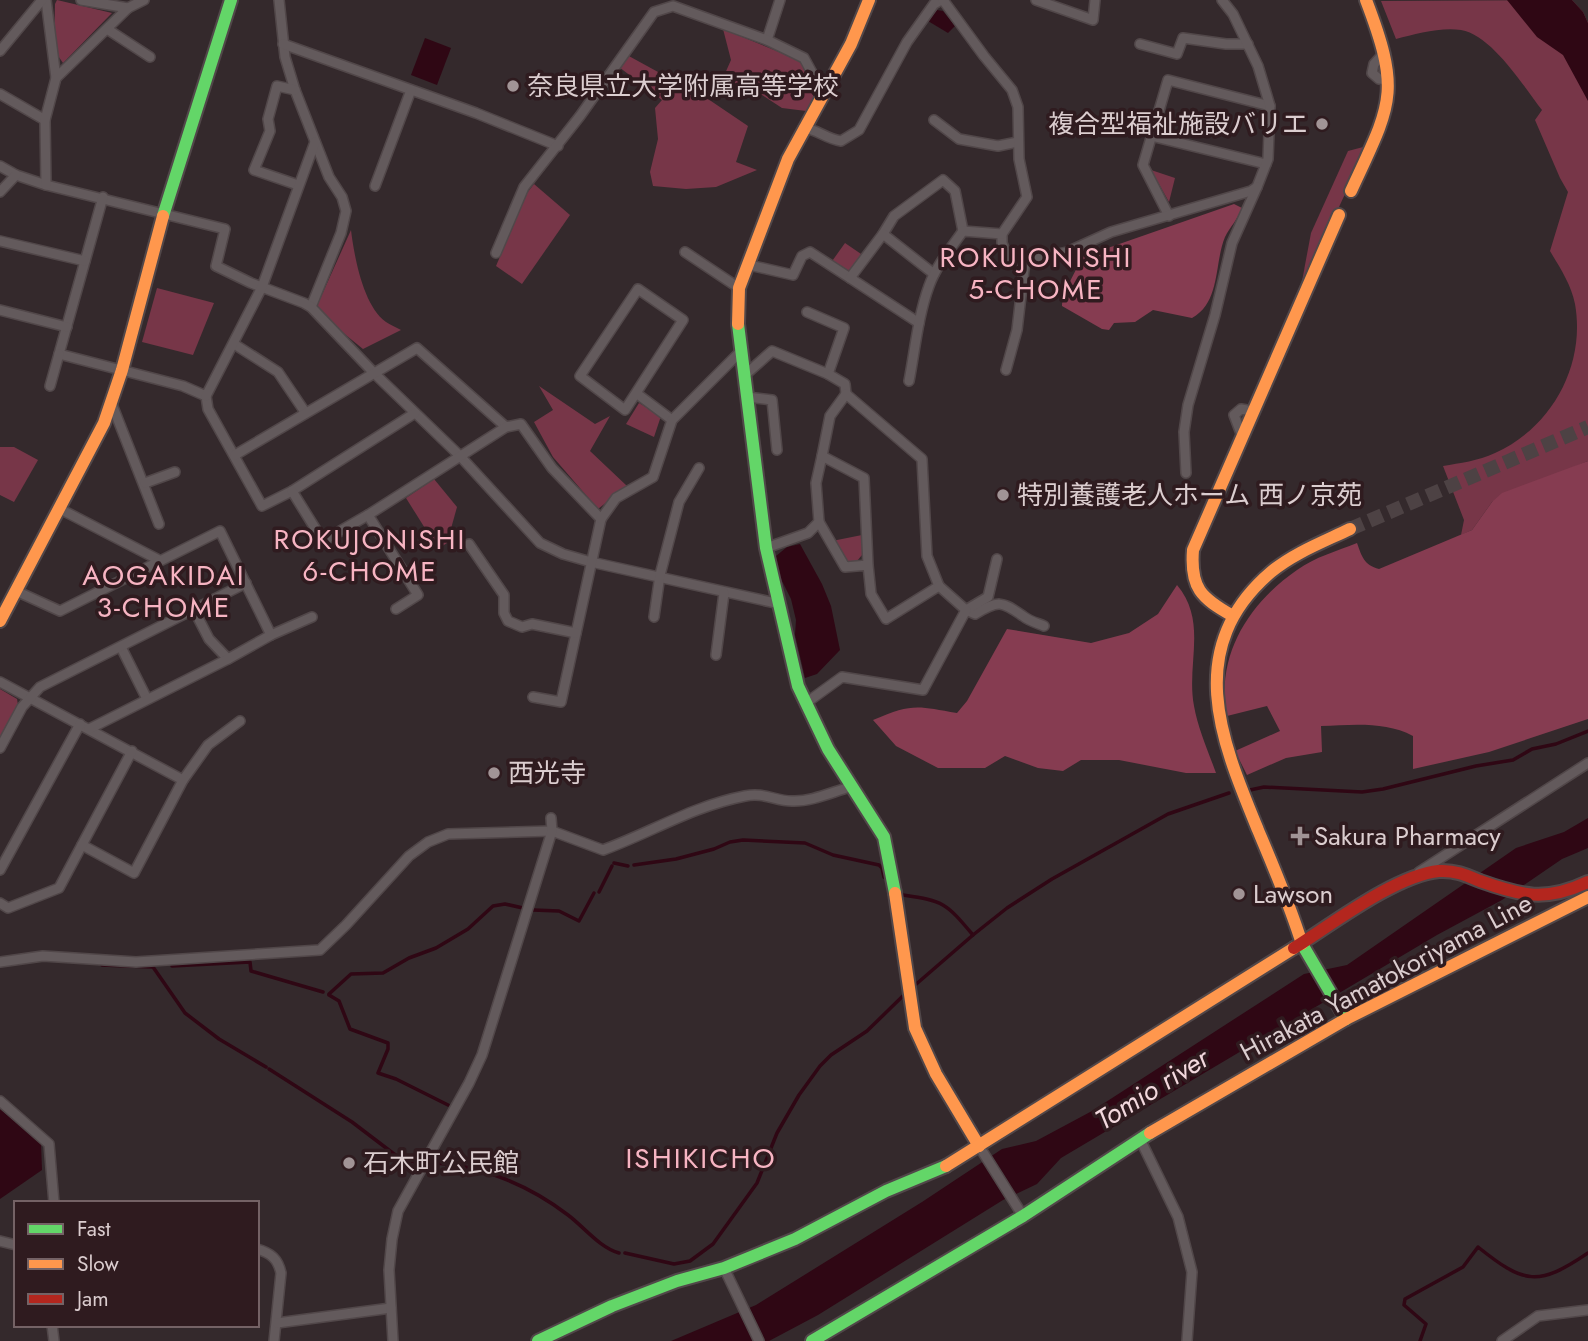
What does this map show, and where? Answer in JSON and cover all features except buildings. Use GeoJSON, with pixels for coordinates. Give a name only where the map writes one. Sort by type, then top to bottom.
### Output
{"type":"FeatureCollection","features":[{"type":"Feature","properties":{"kind":"street"},"geometry":{"type":"LineString","coordinates":[[0,51],[44,0]]}},
{"type":"Feature","properties":{"kind":"street"},"geometry":{"type":"LineString","coordinates":[[44,0],[56,78],[45,120],[46,185]]}},
{"type":"Feature","properties":{"kind":"street"},"geometry":{"type":"LineString","coordinates":[[82,0],[128,8]]}},
{"type":"Feature","properties":{"kind":"street"},"geometry":{"type":"LineString","coordinates":[[56,78],[128,8],[144,0]]}},
{"type":"Feature","properties":{"kind":"street"},"geometry":{"type":"LineString","coordinates":[[0,621],[104,423],[163,215],[231,0]]}},
{"type":"Feature","properties":{"kind":"street"},"geometry":{"type":"LineString","coordinates":[[279,0],[285,57],[295,90],[346,211],[341,233],[311,307]]}},
{"type":"Feature","properties":{"kind":"street"},"geometry":{"type":"LineString","coordinates":[[767,40],[780,0]]}},
{"type":"Feature","properties":{"kind":"street"},"geometry":{"type":"LineString","coordinates":[[869,0],[851,44],[788,159],[739,288],[738,352],[745,375],[766,548],[797,686],[850,787],[884,837],[898,905],[915,1028],[920,1043],[948,1095],[1023,1216]]}},
{"type":"Feature","properties":{"kind":"street"},"geometry":{"type":"LineString","coordinates":[[803,128],[809,128],[827,139],[841,141],[859,130],[907,42],[934,4],[942,0],[1012,90],[1018,107],[1018,159],[1027,197],[1002,234],[1007,256],[1016,261],[1025,261],[1067,252],[1111,232],[1257,187]]}},
{"type":"Feature","properties":{"kind":"street"},"geometry":{"type":"LineString","coordinates":[[1036,0],[1093,20],[1095,0]]}},
{"type":"Feature","properties":{"kind":"street"},"geometry":{"type":"LineString","coordinates":[[1186,473],[1184,432],[1188,405],[1233,243],[1268,159],[1270,106],[1258,66],[1233,14],[1222,0]]}},
{"type":"Feature","properties":{"kind":"street"},"geometry":{"type":"LineString","coordinates":[[1351,191],[1381,122],[1389,96],[1384,53],[1366,0]]}},
{"type":"Feature","properties":{"kind":"street"},"geometry":{"type":"LineString","coordinates":[[496,254],[524,187],[558,146],[654,12],[673,3],[767,40],[804,58],[823,93]]}},
{"type":"Feature","properties":{"kind":"street"},"geometry":{"type":"LineString","coordinates":[[107,29],[150,57]]}},
{"type":"Feature","properties":{"kind":"street"},"geometry":{"type":"LineString","coordinates":[[1140,44],[1177,54],[1184,38],[1248,44]]}},
{"type":"Feature","properties":{"kind":"street"},"geometry":{"type":"LineString","coordinates":[[284,44],[558,146]]}},
{"type":"Feature","properties":{"kind":"street"},"geometry":{"type":"LineString","coordinates":[[1169,216],[1143,166],[1168,80],[1270,106]]}},
{"type":"Feature","properties":{"kind":"street"},"geometry":{"type":"LineString","coordinates":[[295,90],[278,86],[268,119],[270,131],[254,170],[298,185]]}},
{"type":"Feature","properties":{"kind":"street"},"geometry":{"type":"LineString","coordinates":[[374,186],[411,90]]}},
{"type":"Feature","properties":{"kind":"street"},"geometry":{"type":"LineString","coordinates":[[0,94],[45,120]]}},
{"type":"Feature","properties":{"kind":"street"},"geometry":{"type":"LineString","coordinates":[[934,120],[959,139],[998,146],[1018,142]]}},
{"type":"Feature","properties":{"kind":"street"},"geometry":{"type":"LineString","coordinates":[[1151,136],[1266,164]]}},
{"type":"Feature","properties":{"kind":"street"},"geometry":{"type":"LineString","coordinates":[[315,142],[262,288],[206,397],[208,409],[262,506],[292,491],[415,413]]}},
{"type":"Feature","properties":{"kind":"street"},"geometry":{"type":"LineString","coordinates":[[0,166],[16,176],[46,185],[225,229],[216,266],[311,307],[374,373],[460,456],[540,543],[563,554],[592,562],[660,575],[724,593],[780,604]]}},
{"type":"Feature","properties":{"kind":"street"},"geometry":{"type":"LineString","coordinates":[[0,192],[16,176]]}},
{"type":"Feature","properties":{"kind":"street"},"geometry":{"type":"LineString","coordinates":[[850,278],[894,216],[943,180],[955,191],[963,231],[934,274],[919,323],[909,381]]}},
{"type":"Feature","properties":{"kind":"street"},"geometry":{"type":"LineString","coordinates":[[50,386],[103,197]]}},
{"type":"Feature","properties":{"kind":"street"},"geometry":{"type":"LineString","coordinates":[[1233,616],[1200,596],[1193,583],[1193,550],[1339,215]]}},
{"type":"Feature","properties":{"kind":"street"},"geometry":{"type":"LineString","coordinates":[[963,231],[1002,234]]}},
{"type":"Feature","properties":{"kind":"street"},"geometry":{"type":"LineString","coordinates":[[883,234],[934,274]]}},
{"type":"Feature","properties":{"kind":"street"},"geometry":{"type":"LineString","coordinates":[[0,241],[85,261]]}},
{"type":"Feature","properties":{"kind":"street"},"geometry":{"type":"LineString","coordinates":[[685,252],[739,288]]}},
{"type":"Feature","properties":{"kind":"street"},"geometry":{"type":"LineString","coordinates":[[749,265],[793,275],[802,256],[810,252],[919,323]]}},
{"type":"Feature","properties":{"kind":"street"},"geometry":{"type":"LineString","coordinates":[[1006,370],[1017,330],[1025,261]]}},
{"type":"Feature","properties":{"kind":"street"},"geometry":{"type":"LineString","coordinates":[[638,289],[683,320],[636,393],[625,410],[580,376],[638,289]]}},
{"type":"Feature","properties":{"kind":"street"},"geometry":{"type":"LineString","coordinates":[[0,310],[67,327]]}},
{"type":"Feature","properties":{"kind":"street"},"geometry":{"type":"LineString","coordinates":[[807,312],[844,328],[828,374]]}},
{"type":"Feature","properties":{"kind":"street"},"geometry":{"type":"LineString","coordinates":[[234,344],[278,372],[306,412]]}},
{"type":"Feature","properties":{"kind":"street"},"geometry":{"type":"LineString","coordinates":[[235,455],[417,348],[506,427]]}},
{"type":"Feature","properties":{"kind":"street"},"geometry":{"type":"LineString","coordinates":[[745,375],[772,351],[828,374],[845,384],[846,394],[830,416],[816,483],[819,522],[845,567],[868,565]]}},
{"type":"Feature","properties":{"kind":"street"},"geometry":{"type":"LineString","coordinates":[[533,697],[561,702],[601,519],[616,498],[653,477],[672,420],[738,352]]}},
{"type":"Feature","properties":{"kind":"street"},"geometry":{"type":"LineString","coordinates":[[59,354],[183,386],[206,397]]}},
{"type":"Feature","properties":{"kind":"street"},"geometry":{"type":"LineString","coordinates":[[636,393],[672,420]]}},
{"type":"Feature","properties":{"kind":"street"},"geometry":{"type":"LineString","coordinates":[[846,394],[922,458],[927,556],[939,586],[966,610],[975,614],[999,603],[1008,605],[1025,618],[1044,626]]}},
{"type":"Feature","properties":{"kind":"street"},"geometry":{"type":"LineString","coordinates":[[747,397],[772,401],[777,450]]}},
{"type":"Feature","properties":{"kind":"street"},"geometry":{"type":"LineString","coordinates":[[111,402],[159,524]]}},
{"type":"Feature","properties":{"kind":"street"},"geometry":{"type":"LineString","coordinates":[[292,491],[323,541],[506,427],[521,424],[552,468],[601,519]]}},
{"type":"Feature","properties":{"kind":"street"},"geometry":{"type":"LineString","coordinates":[[822,456],[864,478],[871,594],[886,618],[939,586]]}},
{"type":"Feature","properties":{"kind":"street"},"geometry":{"type":"LineString","coordinates":[[653,617],[660,575],[679,502],[699,468]]}},
{"type":"Feature","properties":{"kind":"street"},"geometry":{"type":"LineString","coordinates":[[145,483],[175,472]]}},
{"type":"Feature","properties":{"kind":"street"},"geometry":{"type":"LineString","coordinates":[[60,509],[159,560]]}},
{"type":"Feature","properties":{"kind":"street"},"geometry":{"type":"LineString","coordinates":[[368,514],[418,595],[396,608]]}},
{"type":"Feature","properties":{"kind":"street"},"geometry":{"type":"LineString","coordinates":[[766,548],[808,533],[819,522]]}},
{"type":"Feature","properties":{"kind":"street"},"geometry":{"type":"LineString","coordinates":[[1343,1016],[1304,948],[1232,767],[1219,723],[1215,695],[1218,667],[1233,616],[1249,593],[1271,572],[1298,554],[1350,529]]}},
{"type":"Feature","properties":{"kind":"street"},"geometry":{"type":"LineString","coordinates":[[16,591],[60,611],[220,531],[271,635]]}},
{"type":"Feature","properties":{"kind":"street"},"geometry":{"type":"LineString","coordinates":[[469,544],[504,595],[504,613],[508,621],[522,627],[531,624],[576,633]]}},
{"type":"Feature","properties":{"kind":"street"},"geometry":{"type":"LineString","coordinates":[[806,703],[842,677],[923,690],[966,610],[988,597],[998,559]]}},
{"type":"Feature","properties":{"kind":"street"},"geometry":{"type":"LineString","coordinates":[[0,748],[22,707],[40,687],[246,583]]}},
{"type":"Feature","properties":{"kind":"street"},"geometry":{"type":"LineString","coordinates":[[716,655],[724,593]]}},
{"type":"Feature","properties":{"kind":"street"},"geometry":{"type":"LineString","coordinates":[[194,610],[209,639],[228,659]]}},
{"type":"Feature","properties":{"kind":"street"},"geometry":{"type":"LineString","coordinates":[[0,870],[84,727],[312,617]]}},
{"type":"Feature","properties":{"kind":"street"},"geometry":{"type":"LineString","coordinates":[[121,647],[146,699]]}},
{"type":"Feature","properties":{"kind":"street"},"geometry":{"type":"LineString","coordinates":[[0,682],[183,780]]}},
{"type":"Feature","properties":{"kind":"street"},"geometry":{"type":"LineString","coordinates":[[82,845],[134,873],[183,780],[208,745],[240,722]]}},
{"type":"Feature","properties":{"kind":"street"},"geometry":{"type":"LineString","coordinates":[[0,903],[8,908],[59,888],[132,751]]}},
{"type":"Feature","properties":{"kind":"street"},"geometry":{"type":"LineString","coordinates":[[1415,875],[1588,763]]}},
{"type":"Feature","properties":{"kind":"street"},"geometry":{"type":"LineString","coordinates":[[0,962],[43,956],[136,962],[320,950],[409,856],[428,842],[447,834],[552,831],[603,850],[682,814],[720,801],[757,794],[794,802],[850,787]]}},
{"type":"Feature","properties":{"kind":"street"},"geometry":{"type":"LineString","coordinates":[[393,1341],[389,1270],[391,1239],[398,1211],[482,1055],[552,831],[551,818]]}},
{"type":"Feature","properties":{"kind":"street","name":"Hirakata Yamatokoriyama Line"},"geometry":{"type":"LineString","coordinates":[[538,1341],[612,1306],[677,1281],[724,1268],[794,1239],[886,1191],[982,1150],[1304,948],[1415,875],[1455,871],[1518,895],[1535,898],[1573,890],[1588,882]]}},
{"type":"Feature","properties":{"kind":"street","name":"Hirakata Yamatokoriyama Line"},"geometry":{"type":"LineString","coordinates":[[812,1341],[1023,1216],[1140,1139],[1343,1016],[1588,897]]}},
{"type":"Feature","properties":{"kind":"street"},"geometry":{"type":"LineString","coordinates":[[0,1101],[49,1144],[54,1201]]}},
{"type":"Feature","properties":{"kind":"street"},"geometry":{"type":"LineString","coordinates":[[1140,1139],[1178,1217],[1192,1272],[1187,1341]]}},
{"type":"Feature","properties":{"kind":"street"},"geometry":{"type":"LineString","coordinates":[[259,1250],[267,1252],[279,1263],[281,1273],[274,1341]]}},
{"type":"Feature","properties":{"kind":"street"},"geometry":{"type":"LineString","coordinates":[[724,1268],[760,1341]]}},
{"type":"Feature","properties":{"kind":"street"},"geometry":{"type":"LineString","coordinates":[[276,1323],[391,1308]]}},
{"type":"Feature","properties":{"kind":"street"},"geometry":{"type":"LineString","coordinates":[[1502,1341],[1538,1316],[1588,1310]]}},
{"type":"Feature","properties":{"kind":"shaded area"},"geometry":{"type":"Polygon","coordinates":[[[57,0],[112,13],[63,63],[54,50],[57,0]]]}},
{"type":"Feature","properties":{"kind":"shaded area"},"geometry":{"type":"Polygon","coordinates":[[[1572,0],[1583,12],[1588,23],[1588,461],[1492,502],[1472,530],[1461,535],[1464,520],[1443,466],[1482,458],[1515,442],[1533,428],[1548,411],[1569,372],[1575,350],[1575,304],[1568,283],[1550,251],[1568,192],[1535,120],[1542,110],[1496,51],[1473,34],[1453,29],[1396,39],[1381,1],[1572,0]]]}},
{"type":"Feature","properties":{"kind":"shaded area"},"geometry":{"type":"Polygon","coordinates":[[[723,29],[801,61],[814,98],[806,111],[782,108],[742,82],[719,87],[731,60],[723,29]]]}},
{"type":"Feature","properties":{"kind":"shaded area"},"geometry":{"type":"Polygon","coordinates":[[[627,55],[711,101],[748,126],[736,162],[757,170],[716,187],[686,189],[653,186],[650,172],[658,139],[655,108],[662,100],[619,67],[627,55]]]}},
{"type":"Feature","properties":{"kind":"shaded area"},"geometry":{"type":"Polygon","coordinates":[[[1367,146],[1300,292],[1311,233],[1348,151],[1367,146]]]}},
{"type":"Feature","properties":{"kind":"shaded area"},"geometry":{"type":"Polygon","coordinates":[[[1151,170],[1175,178],[1169,202],[1151,170]]]}},
{"type":"Feature","properties":{"kind":"shaded area"},"geometry":{"type":"Polygon","coordinates":[[[534,184],[570,215],[522,284],[496,266],[527,193],[534,184]]]}},
{"type":"Feature","properties":{"kind":"shaded area"},"geometry":{"type":"Polygon","coordinates":[[[1234,204],[1242,208],[1225,237],[1212,292],[1208,302],[1192,318],[1153,310],[1135,322],[1114,323],[1109,330],[1102,329],[1062,306],[1082,257],[1234,204]]]}},
{"type":"Feature","properties":{"kind":"shaded area"},"geometry":{"type":"Polygon","coordinates":[[[351,230],[361,279],[371,304],[386,322],[401,330],[363,349],[315,310],[351,230]]]}},
{"type":"Feature","properties":{"kind":"shaded area"},"geometry":{"type":"Polygon","coordinates":[[[845,243],[864,256],[848,276],[830,264],[845,243]]]}},
{"type":"Feature","properties":{"kind":"shaded area"},"geometry":{"type":"Polygon","coordinates":[[[157,288],[214,303],[193,355],[142,342],[157,288]]]}},
{"type":"Feature","properties":{"kind":"shaded area"},"geometry":{"type":"Polygon","coordinates":[[[539,386],[595,424],[610,416],[590,451],[627,486],[598,509],[553,457],[534,422],[553,410],[539,386]]]}},
{"type":"Feature","properties":{"kind":"shaded area"},"geometry":{"type":"Polygon","coordinates":[[[639,403],[661,416],[654,437],[626,424],[639,403]]]}},
{"type":"Feature","properties":{"kind":"shaded area"},"geometry":{"type":"Polygon","coordinates":[[[0,447],[14,447],[38,460],[14,502],[0,495],[0,447]]]}},
{"type":"Feature","properties":{"kind":"shaded area"},"geometry":{"type":"Polygon","coordinates":[[[1588,461],[1588,719],[1489,752],[1413,769],[1413,736],[1380,726],[1321,726],[1322,752],[1286,758],[1247,775],[1235,751],[1280,731],[1267,706],[1227,716],[1226,673],[1231,652],[1240,633],[1264,598],[1280,583],[1311,561],[1357,543],[1364,560],[1379,569],[1472,530],[1502,493],[1588,461]]]}},
{"type":"Feature","properties":{"kind":"shaded area"},"geometry":{"type":"Polygon","coordinates":[[[434,479],[457,507],[447,543],[438,549],[406,498],[434,479]]]}},
{"type":"Feature","properties":{"kind":"shaded area"},"geometry":{"type":"Polygon","coordinates":[[[862,535],[862,555],[857,561],[847,561],[832,541],[862,535]]]}},
{"type":"Feature","properties":{"kind":"shaded area"},"geometry":{"type":"Polygon","coordinates":[[[1177,585],[1192,614],[1194,706],[1216,773],[1186,773],[1119,760],[1081,760],[1063,771],[1038,768],[1005,756],[985,768],[938,768],[896,746],[873,720],[906,708],[957,713],[967,701],[1007,629],[1091,643],[1129,633],[1158,614],[1177,585]]]}},
{"type":"Feature","properties":{"kind":"shaded area"},"geometry":{"type":"Polygon","coordinates":[[[0,689],[17,699],[18,705],[0,739],[0,689]]]}},
{"type":"Feature","properties":{"kind":"water"},"geometry":{"type":"Polygon","coordinates":[[[1507,0],[1572,0],[1583,12],[1588,23],[1588,101],[1563,55],[1537,37],[1507,0]]]}},
{"type":"Feature","properties":{"kind":"water"},"geometry":{"type":"Polygon","coordinates":[[[937,10],[943,11],[955,26],[948,33],[928,21],[937,10]]]}},
{"type":"Feature","properties":{"kind":"water"},"geometry":{"type":"Polygon","coordinates":[[[425,38],[451,48],[437,85],[411,75],[425,38]]]}},
{"type":"Feature","properties":{"kind":"water"},"geometry":{"type":"Polygon","coordinates":[[[800,544],[831,606],[840,650],[817,674],[805,678],[795,635],[796,620],[791,599],[778,573],[776,556],[787,547],[800,544]]]}},
{"type":"Feature","properties":{"kind":"water","name":"Tomio river"},"geometry":{"type":"Polygon","coordinates":[[[1588,818],[1588,848],[1562,859],[1502,900],[1437,935],[1061,1158],[1037,1184],[1003,1200],[818,1315],[769,1341],[671,1341],[756,1305],[1002,1149],[1036,1141],[1092,1111],[1304,974],[1347,965],[1516,848],[1564,832],[1588,818]]]}},
{"type":"Feature","properties":{"kind":"water"},"geometry":{"type":"Polygon","coordinates":[[[0,1109],[41,1143],[42,1170],[0,1199],[0,1109]]]}},
{"type":"Feature","properties":{"kind":"waterway"},"geometry":{"type":"LineString","coordinates":[[1250,790],[1264,787],[1362,792],[1383,789],[1476,766],[1513,760],[1532,749],[1556,744],[1588,731]]}},
{"type":"Feature","properties":{"kind":"waterway"},"geometry":{"type":"LineString","coordinates":[[914,986],[1007,908],[1052,879],[1168,814],[1229,793]]}},
{"type":"Feature","properties":{"kind":"waterway"},"geometry":{"type":"LineString","coordinates":[[634,865],[676,859],[743,840],[805,843],[833,855],[879,865],[884,877]]}},
{"type":"Feature","properties":{"kind":"waterway"},"geometry":{"type":"LineString","coordinates":[[614,863],[628,866]]}},
{"type":"Feature","properties":{"kind":"waterway"},"geometry":{"type":"LineString","coordinates":[[599,892],[612,866]]}},
{"type":"Feature","properties":{"kind":"waterway"},"geometry":{"type":"LineString","coordinates":[[533,910],[559,911],[579,921],[594,893]]}},
{"type":"Feature","properties":{"kind":"waterway"},"geometry":{"type":"LineString","coordinates":[[903,895],[943,905],[973,935]]}},
{"type":"Feature","properties":{"kind":"waterway"},"geometry":{"type":"LineString","coordinates":[[329,994],[351,974],[383,973],[409,958],[436,948],[468,929],[493,906],[505,904],[523,908]]}},
{"type":"Feature","properties":{"kind":"waterway"},"geometry":{"type":"LineString","coordinates":[[172,966],[250,962],[251,971],[323,992]]}},
{"type":"Feature","properties":{"kind":"waterway"},"geometry":{"type":"LineString","coordinates":[[102,965],[153,967],[185,1013],[219,1039],[266,1067]]}},
{"type":"Feature","properties":{"kind":"waterway"},"geometry":{"type":"LineString","coordinates":[[625,1253],[674,1264],[690,1261],[713,1244],[757,1183],[777,1133],[820,1066],[831,1055],[867,1031],[908,991]]}},
{"type":"Feature","properties":{"kind":"waterway"},"geometry":{"type":"LineString","coordinates":[[329,995],[339,1001],[350,1029],[388,1043],[378,1073],[448,1105]]}},
{"type":"Feature","properties":{"kind":"waterway"},"geometry":{"type":"LineString","coordinates":[[269,1069],[352,1122],[398,1157],[418,1163]]}},
{"type":"Feature","properties":{"kind":"waterway"},"geometry":{"type":"LineString","coordinates":[[428,1163],[465,1167],[519,1185],[553,1204],[599,1242],[619,1253]]}},
{"type":"Feature","properties":{"kind":"waterway"},"geometry":{"type":"LineString","coordinates":[[1420,1341],[1426,1324],[1404,1305],[1405,1299],[1463,1267],[1478,1247],[1508,1268],[1532,1277],[1556,1272],[1588,1253]]}},
{"type":"Feature","properties":{"kind":"tunnel"},"geometry":{"type":"LineString","coordinates":[[1350,529],[1588,427]]}},
{"type":"Feature","properties":{"kind":"traffic: fast"},"geometry":{"type":"LineString","coordinates":[[163,216],[231,0]]}},
{"type":"Feature","properties":{"kind":"traffic: fast"},"geometry":{"type":"LineString","coordinates":[[738,324],[766,548],[798,686],[828,749],[884,837],[895,893]]}},
{"type":"Feature","properties":{"kind":"traffic: fast"},"geometry":{"type":"LineString","coordinates":[[1302,944],[1346,1019]]}},
{"type":"Feature","properties":{"kind":"traffic: fast"},"geometry":{"type":"LineString","coordinates":[[812,1341],[1023,1216],[1150,1133]]}},
{"type":"Feature","properties":{"kind":"traffic: fast"},"geometry":{"type":"LineString","coordinates":[[538,1341],[612,1306],[677,1281],[724,1268],[795,1239],[886,1191],[946,1166]]}},
{"type":"Feature","properties":{"kind":"traffic: slow"},"geometry":{"type":"LineString","coordinates":[[738,324],[739,288],[788,159],[851,44],[869,0]]}},
{"type":"Feature","properties":{"kind":"traffic: slow"},"geometry":{"type":"LineString","coordinates":[[1351,191],[1375,138],[1387,98],[1388,79],[1384,57],[1366,0]]}},
{"type":"Feature","properties":{"kind":"traffic: slow"},"geometry":{"type":"LineString","coordinates":[[1233,616],[1205,597],[1200,590],[1193,574],[1193,550],[1339,215]]}},
{"type":"Feature","properties":{"kind":"traffic: slow"},"geometry":{"type":"LineString","coordinates":[[0,621],[104,423],[122,370],[163,216]]}},
{"type":"Feature","properties":{"kind":"traffic: slow"},"geometry":{"type":"LineString","coordinates":[[1302,944],[1244,796],[1222,729],[1217,696],[1218,663],[1226,632],[1243,601],[1271,572],[1299,553],[1350,529]]}},
{"type":"Feature","properties":{"kind":"traffic: slow"},"geometry":{"type":"LineString","coordinates":[[895,893],[915,1028],[936,1074],[979,1146]]}},
{"type":"Feature","properties":{"kind":"traffic: slow"},"geometry":{"type":"LineString","coordinates":[[1150,1133],[1346,1019],[1588,897]]}},
{"type":"Feature","properties":{"kind":"traffic: slow"},"geometry":{"type":"LineString","coordinates":[[946,1166],[1294,948]]}},
{"type":"Feature","properties":{"kind":"traffic: jam"},"geometry":{"type":"LineString","coordinates":[[1294,948],[1384,891],[1403,881],[1439,871],[1455,872],[1509,890],[1534,895],[1559,892],[1588,882]]}},
{"type":"Feature","properties":{"kind":"place","name":"奈良県立大学附属高等学校"},"geometry":{"type":"Point","coordinates":[513,86]}},
{"type":"Feature","properties":{"kind":"place","name":"複合型福祉施設バリエ"},"geometry":{"type":"Point","coordinates":[1322,124]}},
{"type":"Feature","properties":{"kind":"place","name":"特別養護老人ホーム 西ノ京苑"},"geometry":{"type":"Point","coordinates":[1003,495]}},
{"type":"Feature","properties":{"kind":"place","name":"西光寺"},"geometry":{"type":"Point","coordinates":[494,773]}},
{"type":"Feature","properties":{"kind":"place","name":"Sakura Pharmacy"},"geometry":{"type":"Point","coordinates":[1300,836]}},
{"type":"Feature","properties":{"kind":"place","name":"Lawson"},"geometry":{"type":"Point","coordinates":[1239,894]}},
{"type":"Feature","properties":{"kind":"place","name":"石木町公民館"},"geometry":{"type":"Point","coordinates":[349,1163]}},
{"type":"Feature","properties":{"kind":"district","name":"ROKUJONISHI 5-CHOME"},"geometry":{"type":"Point","coordinates":[1036,273]}},
{"type":"Feature","properties":{"kind":"district","name":"ROKUJONISHI 6-CHOME"},"geometry":{"type":"Point","coordinates":[370,555]}},
{"type":"Feature","properties":{"kind":"district","name":"AOGAKIDAI 3-CHOME"},"geometry":{"type":"Point","coordinates":[164,591]}},
{"type":"Feature","properties":{"kind":"district","name":"ISHIKICHO"},"geometry":{"type":"Point","coordinates":[701,1158]}}]}
